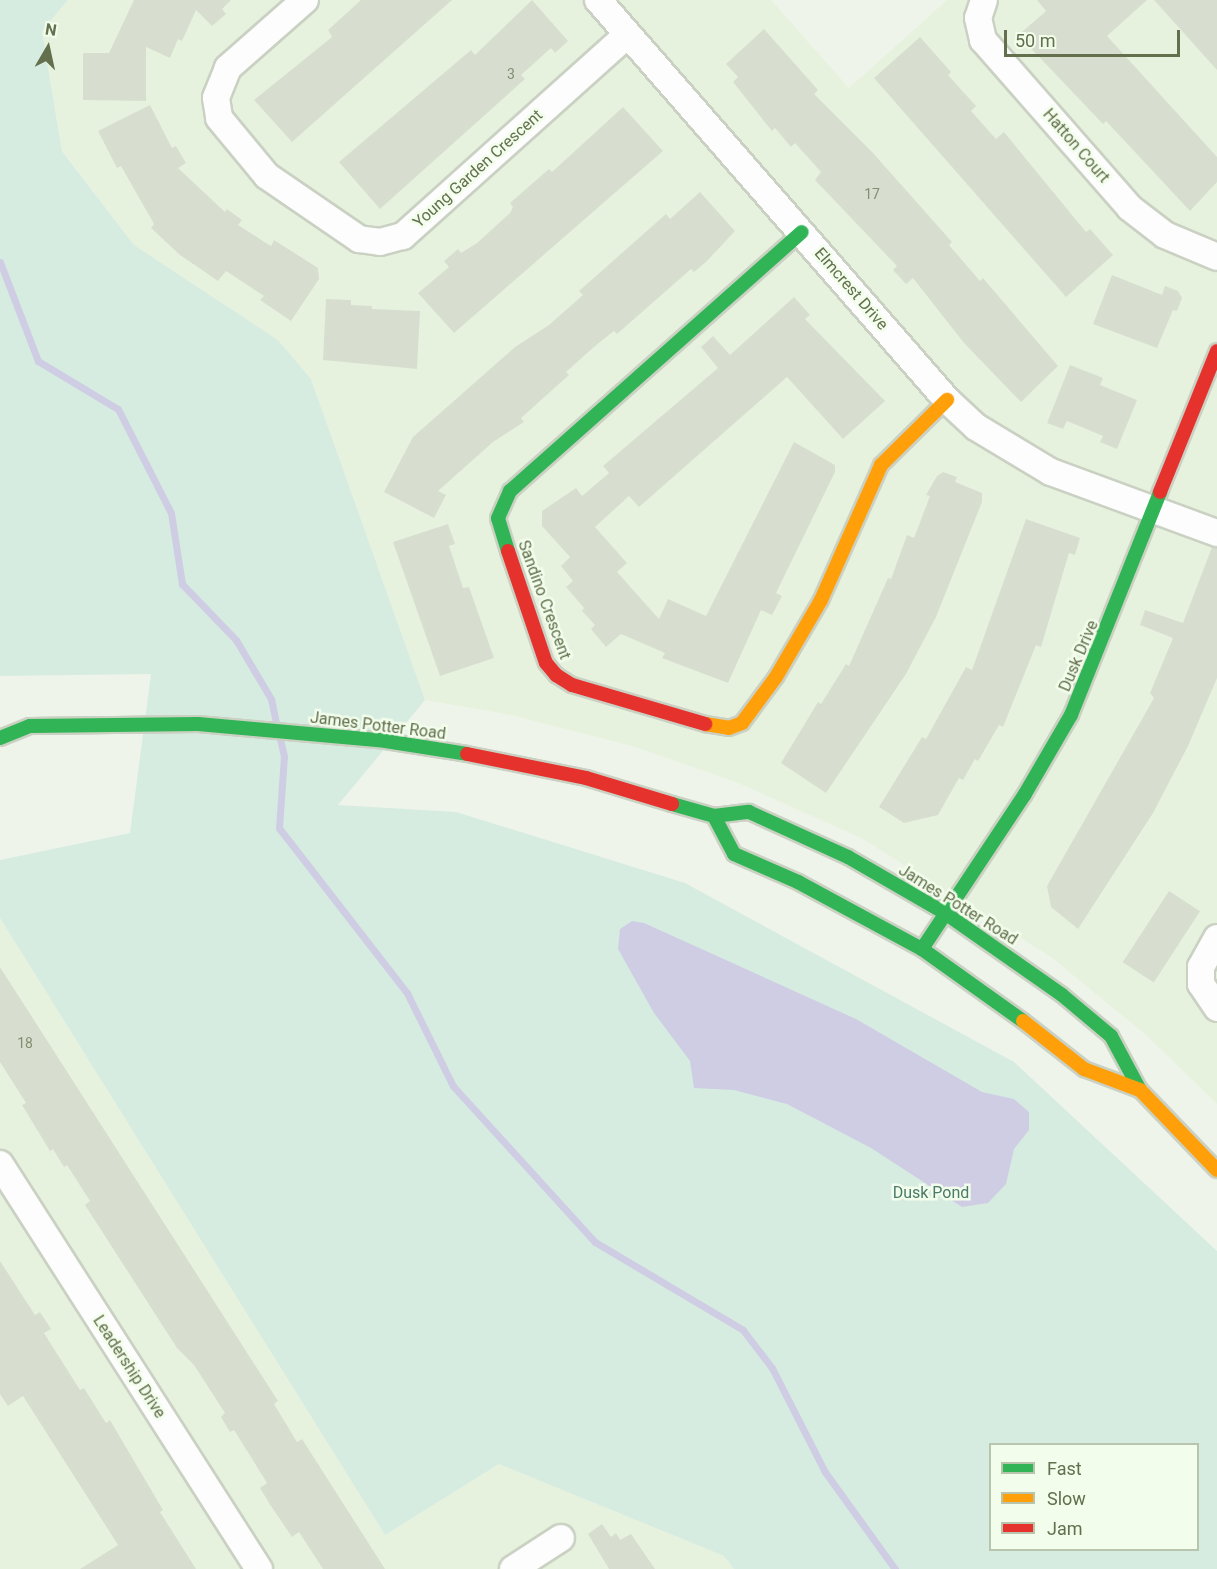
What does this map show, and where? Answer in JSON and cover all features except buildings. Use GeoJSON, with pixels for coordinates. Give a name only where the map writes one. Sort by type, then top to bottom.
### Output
{"type":"FeatureCollection","features":[{"type":"Feature","properties":{"kind":"main road","name":"Sandino Crescent"},"geometry":{"type":"LineString","coordinates":[[802,232],[510,491],[502,504],[498,518],[501,531],[546,663],[556,675],[572,685],[714,727],[729,728],[742,723],[776,677],[821,600],[881,465],[947,400]]}},
{"type":"Feature","properties":{"kind":"main road","name":"Dusk Drive"},"geometry":{"type":"LineString","coordinates":[[922,949],[1025,794],[1071,715],[1155,511],[1217,351]]}},
{"type":"Feature","properties":{"kind":"main road","name":"James Potter Road"},"geometry":{"type":"LineString","coordinates":[[10,716],[30,726]]}},
{"type":"Feature","properties":{"kind":"main road","name":"James Potter Road"},"geometry":{"type":"LineString","coordinates":[[0,738],[30,726],[198,724],[378,740],[500,759],[586,778],[714,816],[749,812],[848,857],[945,913],[1054,989],[1111,1036],[1140,1090],[1217,1170]]}},
{"type":"Feature","properties":{"kind":"main road","name":"James Potter Road"},"geometry":{"type":"LineString","coordinates":[[714,816],[734,854],[798,882],[922,949],[990,996],[1084,1069],[1140,1090]]}},
{"type":"Feature","properties":{"kind":"street","name":"Young Garden Crescent"},"geometry":{"type":"LineString","coordinates":[[305,0],[228,68],[216,98],[219,118],[267,176],[359,238],[380,242],[403,236],[627,35]]}},
{"type":"Feature","properties":{"kind":"street","name":"Elmcrest Drive"},"geometry":{"type":"LineString","coordinates":[[598,0],[947,400],[982,431],[1035,465],[1217,533]]}},
{"type":"Feature","properties":{"kind":"street","name":"Hatton Court"},"geometry":{"type":"LineString","coordinates":[[984,0],[978,18],[983,40],[1130,208],[1165,235],[1217,257]]}},
{"type":"Feature","properties":{"kind":"street"},"geometry":{"type":"LineString","coordinates":[[1217,938],[1201,967],[1201,984],[1217,1008]]}},
{"type":"Feature","properties":{"kind":"street","name":"Leadership Drive"},"geometry":{"type":"LineString","coordinates":[[0,1164],[259,1569]]}},
{"type":"Feature","properties":{"kind":"street"},"geometry":{"type":"LineString","coordinates":[[513,1569],[561,1538]]}},
{"type":"Feature","properties":{"kind":"shaded area"},"geometry":{"type":"Polygon","coordinates":[[[68,0],[771,0],[849,88],[947,0],[1217,0],[1217,1104],[1146,1035],[1051,957],[861,838],[736,782],[632,746],[511,715],[425,700],[311,379],[278,340],[134,245],[62,150],[42,31],[68,0]]]}},
{"type":"Feature","properties":{"kind":"shaded area"},"geometry":{"type":"Polygon","coordinates":[[[0,918],[385,1535],[499,1464],[724,1556],[734,1569],[0,1569],[0,918]]]}},
{"type":"Feature","properties":{"kind":"green space","name":"Dusk Pond"},"geometry":{"type":"Polygon","coordinates":[[[0,0],[68,0],[42,31],[62,151],[134,245],[278,340],[311,379],[425,700],[338,805],[456,812],[685,883],[1014,1062],[1217,1251],[1217,1569],[734,1569],[724,1556],[499,1464],[385,1535],[0,918],[0,860],[130,833],[151,674],[0,676],[0,0]]]}},
{"type":"Feature","properties":{"kind":"water"},"geometry":{"type":"Polygon","coordinates":[[[632,921],[644,923],[856,1019],[982,1092],[1014,1099],[1029,1112],[1029,1130],[1014,1149],[1006,1184],[988,1203],[962,1207],[871,1148],[787,1104],[734,1090],[694,1088],[690,1061],[654,1013],[618,949],[620,929],[632,921]]]}},
{"type":"Feature","properties":{"kind":"waterway"},"geometry":{"type":"LineString","coordinates":[[0,262],[38,361],[118,409],[171,513],[182,584],[236,640],[271,699],[276,722]]}},
{"type":"Feature","properties":{"kind":"waterway"},"geometry":{"type":"LineString","coordinates":[[280,739],[284,756],[279,828],[407,993],[453,1086],[595,1242],[743,1330],[772,1368],[825,1472],[895,1569]]}},
{"type":"Feature","properties":{"kind":"traffic: fast"},"geometry":{"type":"LineString","coordinates":[[508,551],[498,518],[510,491],[802,232]]}},
{"type":"Feature","properties":{"kind":"traffic: fast"},"geometry":{"type":"LineString","coordinates":[[922,949],[1025,794],[1071,715],[1160,492]]}},
{"type":"Feature","properties":{"kind":"traffic: fast"},"geometry":{"type":"LineString","coordinates":[[0,738],[30,726],[198,724],[379,740],[467,754]]}},
{"type":"Feature","properties":{"kind":"traffic: fast"},"geometry":{"type":"LineString","coordinates":[[672,804],[714,816],[749,812],[848,857],[945,913],[1062,995],[1111,1036],[1140,1090]]}},
{"type":"Feature","properties":{"kind":"traffic: fast"},"geometry":{"type":"LineString","coordinates":[[714,816],[734,854],[798,882],[922,949],[1023,1021]]}},
{"type":"Feature","properties":{"kind":"traffic: slow"},"geometry":{"type":"LineString","coordinates":[[705,724],[729,728],[742,723],[776,677],[821,600],[881,465],[947,400]]}},
{"type":"Feature","properties":{"kind":"traffic: slow"},"geometry":{"type":"LineString","coordinates":[[1023,1021],[1084,1069],[1140,1090]]}},
{"type":"Feature","properties":{"kind":"traffic: slow"},"geometry":{"type":"LineString","coordinates":[[1140,1090],[1217,1170]]}},
{"type":"Feature","properties":{"kind":"traffic: jam"},"geometry":{"type":"LineString","coordinates":[[1160,492],[1217,351]]}},
{"type":"Feature","properties":{"kind":"traffic: jam"},"geometry":{"type":"LineString","coordinates":[[508,551],[546,663],[556,675],[572,685],[705,724]]}},
{"type":"Feature","properties":{"kind":"traffic: jam"},"geometry":{"type":"LineString","coordinates":[[467,754],[586,778],[672,804]]}}]}
